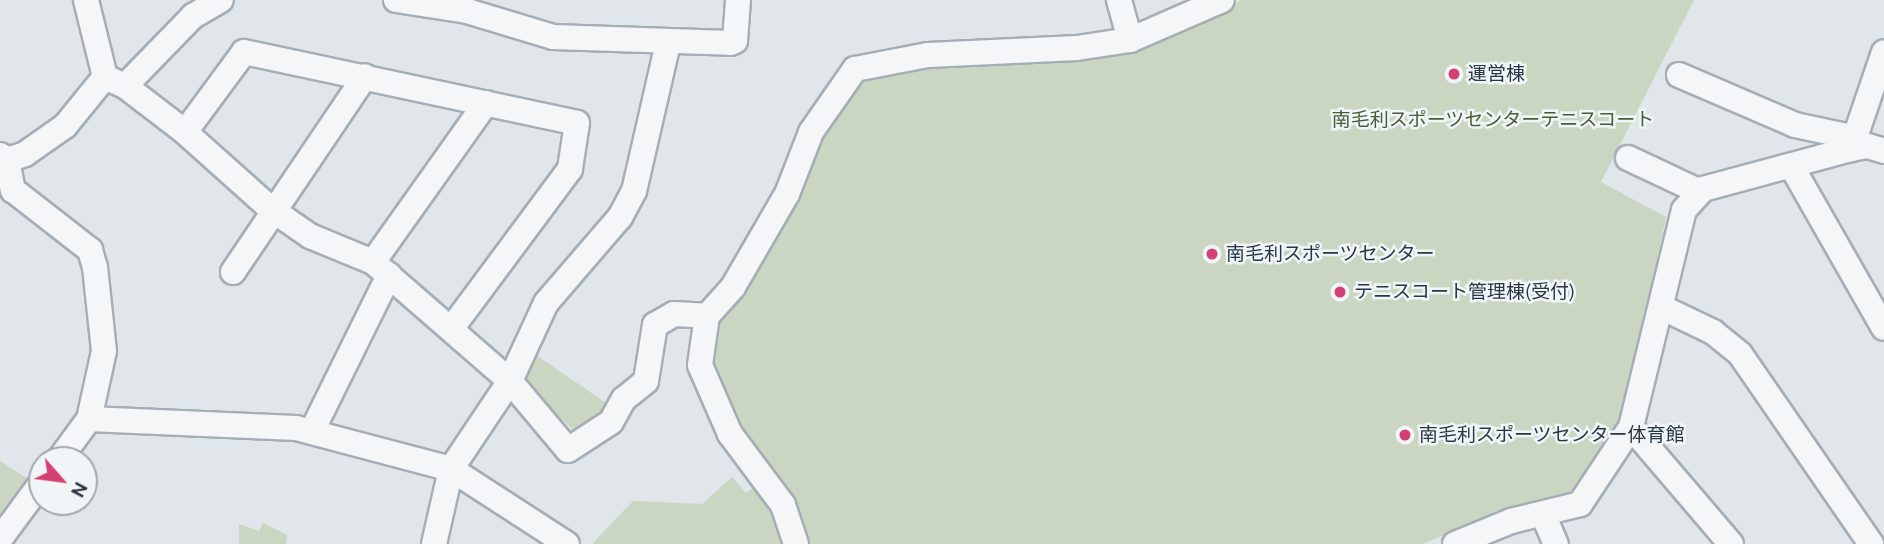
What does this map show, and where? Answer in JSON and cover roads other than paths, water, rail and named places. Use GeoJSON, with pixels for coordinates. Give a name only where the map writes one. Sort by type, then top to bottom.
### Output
{"type":"FeatureCollection","features":[{"type":"Feature","properties":{"kind":"street"},"geometry":{"type":"LineString","coordinates":[[86,0],[115,81],[185,132],[271,209],[310,236],[381,268],[510,381],[572,454],[611,422],[624,399],[646,381],[655,325],[674,314],[707,316]]}},
{"type":"Feature","properties":{"kind":"street"},"geometry":{"type":"LineString","coordinates":[[69,446],[89,419],[104,351],[95,267],[90,250],[13,190],[4,158],[25,154],[65,126],[193,16],[221,0]]}},
{"type":"Feature","properties":{"kind":"street"},"geometry":{"type":"LineString","coordinates":[[396,0],[467,11],[554,37],[668,43],[735,41],[738,0]]}},
{"type":"Feature","properties":{"kind":"street"},"geometry":{"type":"LineString","coordinates":[[1119,0],[1130,40]]}},
{"type":"Feature","properties":{"kind":"street"},"geometry":{"type":"LineString","coordinates":[[796,544],[783,505],[730,434],[700,365],[707,316],[739,277],[787,194],[811,131],[855,69],[928,55],[1077,48],[1130,40],[1222,0]]}},
{"type":"Feature","properties":{"kind":"street"},"geometry":{"type":"LineString","coordinates":[[434,544],[451,469],[510,381],[545,303],[621,217],[634,191],[668,43]]}},
{"type":"Feature","properties":{"kind":"street"},"geometry":{"type":"LineString","coordinates":[[185,132],[244,52],[577,123],[570,169],[452,328]]}},
{"type":"Feature","properties":{"kind":"street"},"geometry":{"type":"LineString","coordinates":[[1628,158],[1698,191],[1792,167],[1851,143],[1884,52]]}},
{"type":"Feature","properties":{"kind":"street"},"geometry":{"type":"LineString","coordinates":[[1679,75],[1795,125],[1851,143],[1884,150]]}},
{"type":"Feature","properties":{"kind":"street"},"geometry":{"type":"LineString","coordinates":[[233,272],[271,209],[365,76]]}},
{"type":"Feature","properties":{"kind":"street"},"geometry":{"type":"LineString","coordinates":[[312,431],[381,268],[486,103]]}},
{"type":"Feature","properties":{"kind":"street"},"geometry":{"type":"LineString","coordinates":[[1792,167],[1884,328]]}},
{"type":"Feature","properties":{"kind":"street"},"geometry":{"type":"LineString","coordinates":[[1455,544],[1580,504],[1631,427],[1679,221],[1698,191]]}},
{"type":"Feature","properties":{"kind":"street"},"geometry":{"type":"LineString","coordinates":[[1661,307],[1713,332],[1740,355],[1871,544]]}},
{"type":"Feature","properties":{"kind":"street"},"geometry":{"type":"LineString","coordinates":[[89,419],[312,431],[451,469],[567,544]]}},
{"type":"Feature","properties":{"kind":"street"},"geometry":{"type":"LineString","coordinates":[[1631,427],[1731,544]]}},
{"type":"Feature","properties":{"kind":"street"},"geometry":{"type":"LineString","coordinates":[[1,542],[28,502]]}},
{"type":"Feature","properties":{"kind":"street"},"geometry":{"type":"LineString","coordinates":[[1543,514],[1556,544]]}},
{"type":"Feature","properties":{"kind":"place","name":"運営棟"},"geometry":{"type":"Point","coordinates":[1454,74]}},
{"type":"Feature","properties":{"kind":"place","name":"南毛利スポーツセンター"},"geometry":{"type":"Point","coordinates":[1212,254]}},
{"type":"Feature","properties":{"kind":"place","name":"テニスコート管理棟(受付)"},"geometry":{"type":"Point","coordinates":[1340,292]}},
{"type":"Feature","properties":{"kind":"place","name":"南毛利スポーツセンター体育館"},"geometry":{"type":"Point","coordinates":[1405,435]}},
{"type":"Feature","properties":{"kind":"park label","name":"南毛利スポーツセンターテニスコート"},"geometry":{"type":"Point","coordinates":[1493,120]}}]}
